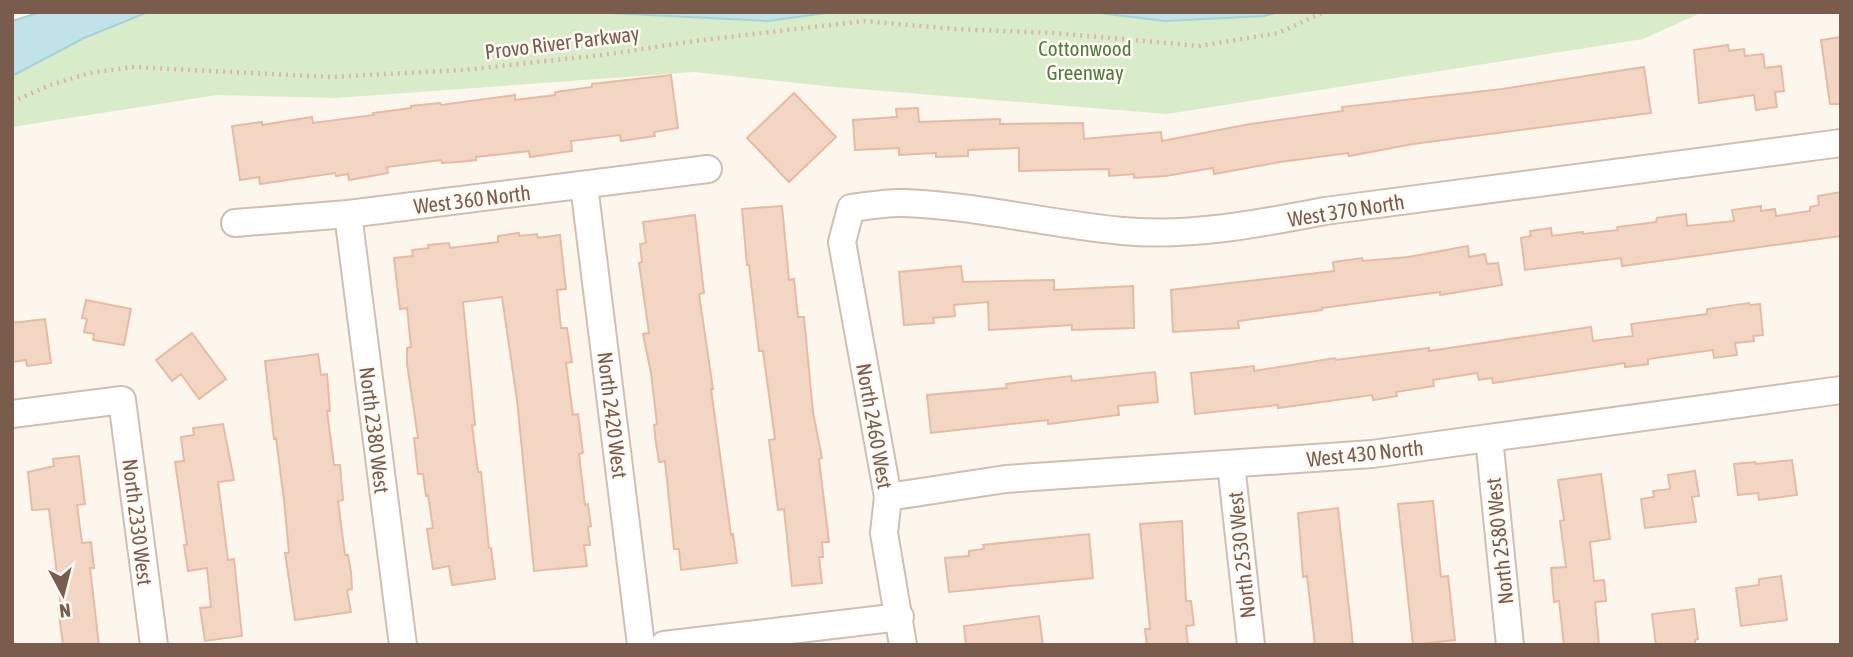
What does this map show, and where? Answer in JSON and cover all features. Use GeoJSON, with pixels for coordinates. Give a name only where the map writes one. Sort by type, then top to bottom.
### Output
{"type":"FeatureCollection","features":[{"type":"Feature","properties":{"kind":"street","name":"West 370 North"},"geometry":{"type":"LineString","coordinates":[[851,208],[901,202],[1005,212],[1123,231],[1188,232],[1338,209],[1841,143]]}},
{"type":"Feature","properties":{"kind":"street","name":"West 360 North"},"geometry":{"type":"LineString","coordinates":[[235,223],[348,214],[708,169]]}},
{"type":"Feature","properties":{"kind":"street","name":"North 2420 West"},"geometry":{"type":"LineString","coordinates":[[584,185],[641,645]]}},
{"type":"Feature","properties":{"kind":"street","name":"North 2460 West"},"geometry":{"type":"LineString","coordinates":[[851,208],[842,242],[888,496],[884,533],[903,645]]}},
{"type":"Feature","properties":{"kind":"street","name":"North 2380 West"},"geometry":{"type":"LineString","coordinates":[[348,214],[403,645]]}},
{"type":"Feature","properties":{"kind":"street","name":"West 430 North"},"geometry":{"type":"LineString","coordinates":[[888,496],[1006,479],[1372,454],[1841,390]]}},
{"type":"Feature","properties":{"kind":"street","name":"North 2330 West"},"geometry":{"type":"LineString","coordinates":[[12,414],[122,400],[154,645]]}},
{"type":"Feature","properties":{"kind":"street","name":"North 2580 West"},"geometry":{"type":"LineString","coordinates":[[1489,438],[1510,645]]}},
{"type":"Feature","properties":{"kind":"street","name":"North 2530 West"},"geometry":{"type":"LineString","coordinates":[[1231,464],[1251,645]]}},
{"type":"Feature","properties":{"kind":"street"},"geometry":{"type":"LineString","coordinates":[[674,644],[900,617]]}},
{"type":"Feature","properties":{"kind":"path","name":"Provo River Parkway"},"geometry":{"type":"LineString","coordinates":[[12,102],[50,85],[90,73],[132,67],[331,77],[462,70],[603,55],[864,21],[955,30],[1054,33],[1200,46],[1278,33],[1324,12]]}},
{"type":"Feature","properties":{"kind":"green space","name":"Cottonwood Greenway"},"geometry":{"type":"Polygon","coordinates":[[[148,12],[588,12],[768,21],[833,12],[1091,12],[1165,21],[1264,16],[1279,12],[1703,12],[1643,39],[1167,114],[835,87],[695,72],[336,98],[217,95],[12,127],[12,76],[84,38],[148,12]]]}},
{"type":"Feature","properties":{"kind":"water"},"geometry":{"type":"Polygon","coordinates":[[[41,12],[148,12],[84,38],[12,76],[12,21],[41,12]]]}},
{"type":"Feature","properties":{"kind":"water"},"geometry":{"type":"Polygon","coordinates":[[[588,12],[833,12],[768,21],[588,12]]]}},
{"type":"Feature","properties":{"kind":"water"},"geometry":{"type":"Polygon","coordinates":[[[1091,12],[1279,12],[1264,16],[1165,21],[1091,12]]]}},
{"type":"Feature","properties":{"kind":"building"},"geometry":{"type":"Polygon","coordinates":[[[1841,37],[1841,104],[1830,104],[1821,40],[1841,37]]]}},
{"type":"Feature","properties":{"kind":"building"},"geometry":{"type":"Polygon","coordinates":[[[1728,45],[1729,51],[1744,49],[1745,56],[1763,54],[1765,68],[1781,66],[1784,91],[1775,92],[1777,107],[1756,110],[1754,95],[1699,103],[1694,50],[1728,45]]]}},
{"type":"Feature","properties":{"kind":"building"},"geometry":{"type":"Polygon","coordinates":[[[1644,67],[1651,113],[1413,144],[1349,156],[1348,153],[1280,162],[1214,174],[1213,168],[1134,178],[1134,174],[1109,176],[1109,169],[1019,171],[1019,148],[968,150],[968,156],[936,157],[936,153],[899,155],[899,148],[855,150],[853,120],[897,117],[896,109],[918,108],[919,122],[1000,119],[1000,124],[1083,123],[1084,139],[1161,132],[1162,141],[1250,124],[1343,111],[1342,107],[1502,89],[1644,67]]]}},
{"type":"Feature","properties":{"kind":"building"},"geometry":{"type":"Polygon","coordinates":[[[671,75],[678,128],[654,132],[655,136],[621,141],[620,135],[571,141],[572,151],[530,157],[529,151],[476,157],[476,160],[442,163],[441,160],[387,167],[388,173],[349,180],[348,174],[336,176],[335,173],[260,184],[259,177],[240,180],[232,126],[262,122],[262,125],[312,117],[313,123],[374,115],[373,113],[411,106],[441,105],[515,95],[515,100],[555,95],[555,92],[592,87],[592,84],[671,75]]]}},
{"type":"Feature","properties":{"kind":"building"},"geometry":{"type":"Polygon","coordinates":[[[794,93],[836,137],[789,182],[747,138],[794,93]]]}},
{"type":"Feature","properties":{"kind":"building"},"geometry":{"type":"Polygon","coordinates":[[[1841,192],[1841,236],[1622,266],[1621,258],[1525,270],[1521,238],[1531,236],[1530,231],[1551,228],[1552,236],[1583,234],[1618,230],[1617,227],[1656,222],[1657,218],[1686,214],[1687,226],[1734,221],[1732,210],[1761,206],[1761,211],[1775,209],[1776,216],[1810,211],[1810,207],[1819,205],[1818,196],[1841,192]]]}},
{"type":"Feature","properties":{"kind":"building"},"geometry":{"type":"Polygon","coordinates":[[[782,206],[789,280],[794,279],[798,317],[804,317],[813,412],[822,458],[819,459],[829,542],[822,542],[823,557],[819,557],[822,583],[792,586],[784,509],[778,510],[769,440],[775,439],[763,351],[759,351],[742,209],[782,206]]]}},
{"type":"Feature","properties":{"kind":"building"},"geometry":{"type":"Polygon","coordinates":[[[695,215],[704,293],[699,294],[737,563],[681,570],[679,549],[674,549],[665,461],[659,462],[656,443],[654,425],[657,424],[651,373],[643,334],[649,333],[639,263],[642,262],[640,244],[646,243],[643,222],[695,215]]]}},
{"type":"Feature","properties":{"kind":"building"},"geometry":{"type":"Polygon","coordinates":[[[519,233],[519,236],[537,234],[538,238],[560,235],[566,289],[557,290],[561,328],[567,328],[572,362],[566,363],[573,415],[578,414],[583,453],[579,454],[585,505],[588,504],[591,526],[588,527],[590,545],[584,545],[587,566],[534,571],[517,400],[502,297],[463,302],[475,425],[472,425],[495,579],[452,585],[449,566],[433,569],[427,529],[433,528],[423,474],[418,474],[414,438],[418,438],[407,364],[407,348],[411,347],[407,308],[400,309],[394,258],[413,256],[412,250],[429,248],[428,245],[449,243],[450,248],[498,242],[498,236],[519,233]]]}},
{"type":"Feature","properties":{"kind":"building"},"geometry":{"type":"Polygon","coordinates":[[[1468,246],[1469,257],[1485,254],[1487,264],[1498,263],[1502,285],[1238,321],[1239,328],[1173,332],[1171,290],[1334,271],[1333,262],[1408,257],[1468,246]]]}},
{"type":"Feature","properties":{"kind":"building"},"geometry":{"type":"Polygon","coordinates":[[[961,266],[963,282],[1054,280],[1054,290],[1133,286],[1134,328],[1072,330],[1072,325],[989,330],[988,302],[954,305],[955,316],[933,318],[934,323],[904,325],[899,272],[961,266]]]}},
{"type":"Feature","properties":{"kind":"building"},"geometry":{"type":"Polygon","coordinates":[[[86,300],[131,309],[124,345],[93,340],[94,334],[84,332],[87,319],[82,318],[86,300]]]}},
{"type":"Feature","properties":{"kind":"building"},"geometry":{"type":"Polygon","coordinates":[[[1760,304],[1763,335],[1753,336],[1754,341],[1735,343],[1737,355],[1714,358],[1713,350],[1648,359],[1648,364],[1625,367],[1625,363],[1493,383],[1492,378],[1479,380],[1477,373],[1433,380],[1434,386],[1396,392],[1397,396],[1373,400],[1372,395],[1278,408],[1278,405],[1195,414],[1191,373],[1254,366],[1254,371],[1335,358],[1429,348],[1429,351],[1591,327],[1593,341],[1633,336],[1631,324],[1707,314],[1707,309],[1760,304]]]}},
{"type":"Feature","properties":{"kind":"building"},"geometry":{"type":"Polygon","coordinates":[[[45,319],[51,363],[27,366],[26,360],[12,362],[12,323],[45,319]]]}},
{"type":"Feature","properties":{"kind":"building"},"geometry":{"type":"Polygon","coordinates":[[[192,333],[226,379],[199,399],[181,374],[172,381],[156,360],[192,333]]]}},
{"type":"Feature","properties":{"kind":"building"},"geometry":{"type":"Polygon","coordinates":[[[318,354],[321,375],[327,374],[330,411],[327,411],[334,465],[340,465],[343,500],[338,501],[345,555],[348,555],[351,572],[352,589],[347,590],[351,612],[295,620],[285,553],[289,553],[284,500],[265,361],[318,354]]]}},
{"type":"Feature","properties":{"kind":"building"},"geometry":{"type":"Polygon","coordinates":[[[1155,372],[1158,402],[1118,406],[1119,415],[1048,424],[1048,420],[931,433],[927,395],[1007,388],[1006,384],[1071,376],[1072,381],[1155,372]]]}},
{"type":"Feature","properties":{"kind":"building"},"geometry":{"type":"Polygon","coordinates":[[[223,424],[234,480],[218,482],[228,560],[234,559],[242,636],[205,641],[200,608],[211,607],[207,568],[188,571],[175,462],[184,461],[181,437],[194,435],[193,428],[223,424]]]}},
{"type":"Feature","properties":{"kind":"building"},"geometry":{"type":"Polygon","coordinates":[[[79,456],[85,504],[77,505],[82,543],[91,542],[94,568],[90,568],[99,645],[63,645],[49,509],[32,510],[28,472],[54,466],[53,459],[79,456]]]}},
{"type":"Feature","properties":{"kind":"building"},"geometry":{"type":"Polygon","coordinates":[[[1792,460],[1797,495],[1759,500],[1758,493],[1738,495],[1734,464],[1792,460]]]}},
{"type":"Feature","properties":{"kind":"building"},"geometry":{"type":"Polygon","coordinates":[[[1695,471],[1699,496],[1692,497],[1696,522],[1645,528],[1641,499],[1654,497],[1653,491],[1670,489],[1668,475],[1695,471]]]}},
{"type":"Feature","properties":{"kind":"building"},"geometry":{"type":"Polygon","coordinates":[[[1601,474],[1610,539],[1590,542],[1594,581],[1604,580],[1606,601],[1595,602],[1599,645],[1564,645],[1559,601],[1554,602],[1551,568],[1566,567],[1560,521],[1564,520],[1558,480],[1601,474]]]}},
{"type":"Feature","properties":{"kind":"building"},"geometry":{"type":"Polygon","coordinates":[[[1433,501],[1441,577],[1448,576],[1455,640],[1413,645],[1398,504],[1433,501]]]}},
{"type":"Feature","properties":{"kind":"building"},"geometry":{"type":"Polygon","coordinates":[[[1338,508],[1353,645],[1315,645],[1307,576],[1303,577],[1298,513],[1338,508]]]}},
{"type":"Feature","properties":{"kind":"building"},"geometry":{"type":"Polygon","coordinates":[[[1182,521],[1186,601],[1191,601],[1194,625],[1186,626],[1188,645],[1147,645],[1145,629],[1150,629],[1140,524],[1182,521]]]}},
{"type":"Feature","properties":{"kind":"building"},"geometry":{"type":"Polygon","coordinates":[[[1089,534],[1093,578],[949,592],[945,558],[969,556],[969,551],[984,549],[983,545],[1089,534]]]}},
{"type":"Feature","properties":{"kind":"building"},"geometry":{"type":"Polygon","coordinates":[[[1781,576],[1787,620],[1741,626],[1736,588],[1759,585],[1759,579],[1781,576]]]}},
{"type":"Feature","properties":{"kind":"building"},"geometry":{"type":"Polygon","coordinates":[[[1694,609],[1698,639],[1695,640],[1695,645],[1656,645],[1652,614],[1694,609]]]}},
{"type":"Feature","properties":{"kind":"building"},"geometry":{"type":"Polygon","coordinates":[[[1039,616],[1043,645],[966,645],[964,626],[1039,616]]]}}]}
